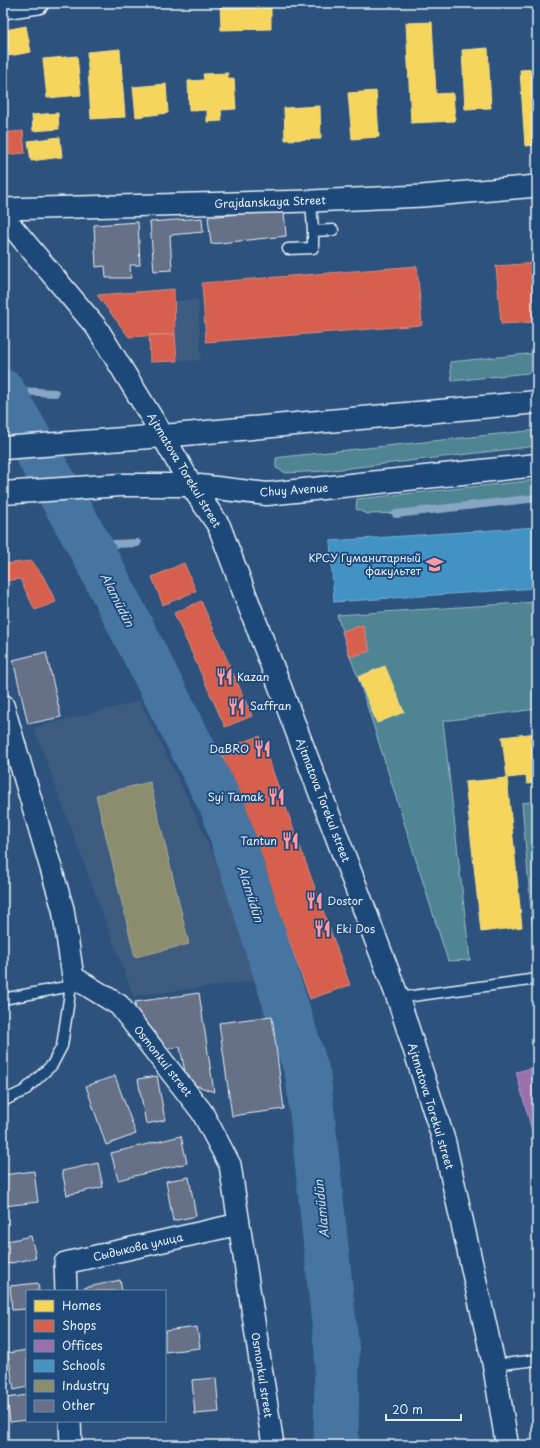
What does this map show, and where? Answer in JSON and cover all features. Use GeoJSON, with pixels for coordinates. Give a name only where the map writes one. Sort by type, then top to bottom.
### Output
{"type":"FeatureCollection","features":[{"type":"Feature","properties":{"kind":"main road"},"geometry":{"type":"LineString","coordinates":[[3,448],[163,436],[537,402]]}},
{"type":"Feature","properties":{"kind":"main road","name":"Ajtmatova Torekul street"},"geometry":{"type":"LineString","coordinates":[[163,436],[191,485],[219,526],[398,998],[444,1141],[494,1365],[507,1445]]}},
{"type":"Feature","properties":{"kind":"main road","name":"Chuy Avenue"},"geometry":{"type":"LineString","coordinates":[[3,493],[121,484],[191,485],[267,494],[537,465]]}},
{"type":"Feature","properties":{"kind":"street"},"geometry":{"type":"LineString","coordinates":[[3,8],[38,3]]}},
{"type":"Feature","properties":{"kind":"street","name":"Grajdanskaya Street"},"geometry":{"type":"LineString","coordinates":[[3,209],[311,201],[422,196],[537,186]]}},
{"type":"Feature","properties":{"kind":"street","name":"Ajtmatova Torekul street"},"geometry":{"type":"LineString","coordinates":[[3,216],[97,328],[163,436]]}},
{"type":"Feature","properties":{"kind":"street"},"geometry":{"type":"LineString","coordinates":[[3,705],[63,909],[72,982]]}},
{"type":"Feature","properties":{"kind":"street","name":"Osmonkul street"},"geometry":{"type":"LineString","coordinates":[[72,982],[119,1005],[202,1112],[230,1165],[273,1445]]}},
{"type":"Feature","properties":{"kind":"street","name":"Сыдыкова улица"},"geometry":{"type":"LineString","coordinates":[[66,1290],[65,1263],[239,1224]]}},
{"type":"Feature","properties":{"kind":"street"},"geometry":{"type":"LineString","coordinates":[[70,1422],[71,1445]]}},
{"type":"Feature","properties":{"kind":"lane"},"geometry":{"type":"LineString","coordinates":[[288,249],[313,248],[311,201]]}},
{"type":"Feature","properties":{"kind":"lane"},"geometry":{"type":"LineString","coordinates":[[313,231],[334,230]]}},
{"type":"Feature","properties":{"kind":"lane"},"geometry":{"type":"LineString","coordinates":[[398,998],[537,979]]}},
{"type":"Feature","properties":{"kind":"lane"},"geometry":{"type":"LineString","coordinates":[[3,999],[72,982],[62,1046],[52,1065],[24,1091],[3,1101]]}},
{"type":"Feature","properties":{"kind":"lane"},"geometry":{"type":"LineString","coordinates":[[494,1365],[537,1360]]}},
{"type":"Feature","properties":{"kind":"shaded area"},"geometry":{"type":"Polygon","coordinates":[[[198,300],[201,360],[177,361],[174,301],[198,300]]]}},
{"type":"Feature","properties":{"kind":"shaded area"},"geometry":{"type":"Polygon","coordinates":[[[140,701],[196,816],[225,882],[255,981],[133,996],[34,728],[140,701]]]}},
{"type":"Feature","properties":{"kind":"green space"},"geometry":{"type":"Polygon","coordinates":[[[537,353],[537,372],[452,381],[450,362],[537,353]]]}},
{"type":"Feature","properties":{"kind":"green space"},"geometry":{"type":"Polygon","coordinates":[[[537,430],[537,446],[324,471],[286,473],[276,468],[276,458],[537,430]]]}},
{"type":"Feature","properties":{"kind":"green space"},"geometry":{"type":"Polygon","coordinates":[[[537,480],[537,497],[404,513],[367,514],[356,509],[357,499],[537,480]]]}},
{"type":"Feature","properties":{"kind":"green space"},"geometry":{"type":"Polygon","coordinates":[[[537,602],[537,709],[443,721],[470,960],[448,961],[337,615],[537,602]]]}},
{"type":"Feature","properties":{"kind":"green space"},"geometry":{"type":"Polygon","coordinates":[[[537,801],[537,959],[535,959],[522,803],[537,801]]]}},
{"type":"Feature","properties":{"kind":"building: Homes"},"geometry":{"type":"Polygon","coordinates":[[[220,3],[271,3],[271,29],[221,30],[220,3]]]}},
{"type":"Feature","properties":{"kind":"building: Homes"},"geometry":{"type":"Polygon","coordinates":[[[432,22],[436,94],[453,93],[455,121],[411,123],[406,23],[432,22]]]}},
{"type":"Feature","properties":{"kind":"building: Homes"},"geometry":{"type":"Polygon","coordinates":[[[26,26],[31,52],[9,56],[5,30],[26,26]]]}},
{"type":"Feature","properties":{"kind":"building: Homes"},"geometry":{"type":"Polygon","coordinates":[[[488,48],[491,108],[465,109],[462,50],[488,48]]]}},
{"type":"Feature","properties":{"kind":"building: Homes"},"geometry":{"type":"Polygon","coordinates":[[[120,49],[125,117],[91,119],[87,52],[120,49]]]}},
{"type":"Feature","properties":{"kind":"building: Homes"},"geometry":{"type":"Polygon","coordinates":[[[77,56],[81,95],[47,98],[43,59],[77,56]]]}},
{"type":"Feature","properties":{"kind":"building: Homes"},"geometry":{"type":"Polygon","coordinates":[[[537,69],[537,145],[525,146],[520,70],[537,69]]]}},
{"type":"Feature","properties":{"kind":"building: Homes"},"geometry":{"type":"Polygon","coordinates":[[[228,73],[228,79],[234,78],[236,109],[221,110],[222,121],[207,122],[207,110],[189,111],[188,81],[204,80],[203,74],[228,73]]]}},
{"type":"Feature","properties":{"kind":"building: Homes"},"geometry":{"type":"Polygon","coordinates":[[[166,84],[168,113],[136,117],[133,87],[166,84]]]}},
{"type":"Feature","properties":{"kind":"building: Homes"},"geometry":{"type":"Polygon","coordinates":[[[376,91],[379,137],[352,139],[348,93],[376,91]]]}},
{"type":"Feature","properties":{"kind":"building: Homes"},"geometry":{"type":"Polygon","coordinates":[[[320,106],[321,139],[285,140],[284,108],[320,106]]]}},
{"type":"Feature","properties":{"kind":"building: Homes"},"geometry":{"type":"Polygon","coordinates":[[[58,113],[59,129],[33,131],[32,115],[58,113]]]}},
{"type":"Feature","properties":{"kind":"building: Homes"},"geometry":{"type":"Polygon","coordinates":[[[60,137],[62,157],[31,161],[28,141],[60,137]]]}},
{"type":"Feature","properties":{"kind":"building: Homes"},"geometry":{"type":"Polygon","coordinates":[[[385,666],[404,712],[377,723],[358,677],[385,666]]]}},
{"type":"Feature","properties":{"kind":"building: Homes"},"geometry":{"type":"Polygon","coordinates":[[[537,733],[537,783],[527,784],[526,776],[507,778],[502,737],[537,733]]]}},
{"type":"Feature","properties":{"kind":"building: Homes"},"geometry":{"type":"Polygon","coordinates":[[[507,778],[522,927],[481,932],[465,782],[507,778]]]}},
{"type":"Feature","properties":{"kind":"building: Shops"},"geometry":{"type":"Polygon","coordinates":[[[23,131],[25,153],[3,155],[3,133],[23,131]]]}},
{"type":"Feature","properties":{"kind":"building: Shops"},"geometry":{"type":"Polygon","coordinates":[[[537,263],[537,322],[501,324],[496,266],[537,263]]]}},
{"type":"Feature","properties":{"kind":"building: Shops"},"geometry":{"type":"Polygon","coordinates":[[[417,266],[422,325],[206,342],[202,283],[417,266]]]}},
{"type":"Feature","properties":{"kind":"building: Shops"},"geometry":{"type":"Polygon","coordinates":[[[174,289],[175,334],[129,337],[97,295],[174,289]]]}},
{"type":"Feature","properties":{"kind":"building: Shops"},"geometry":{"type":"Polygon","coordinates":[[[175,334],[177,361],[150,362],[149,335],[175,334]]]}},
{"type":"Feature","properties":{"kind":"building: Shops"},"geometry":{"type":"Polygon","coordinates":[[[32,561],[43,576],[56,602],[35,610],[20,579],[3,581],[3,564],[32,561]]]}},
{"type":"Feature","properties":{"kind":"building: Shops"},"geometry":{"type":"Polygon","coordinates":[[[184,563],[196,591],[163,605],[152,577],[184,563]]]}},
{"type":"Feature","properties":{"kind":"building: Shops"},"geometry":{"type":"Polygon","coordinates":[[[201,601],[252,716],[225,727],[174,613],[201,601]]]}},
{"type":"Feature","properties":{"kind":"building: Shops"},"geometry":{"type":"Polygon","coordinates":[[[363,625],[370,651],[350,657],[342,631],[363,625]]]}},
{"type":"Feature","properties":{"kind":"building: Shops"},"geometry":{"type":"Polygon","coordinates":[[[260,736],[350,985],[310,999],[220,750],[260,736]]]}},
{"type":"Feature","properties":{"kind":"building: Offices"},"geometry":{"type":"Polygon","coordinates":[[[537,1067],[537,1149],[516,1072],[537,1067]]]}},
{"type":"Feature","properties":{"kind":"building: Schools","name":"КРСУ Гуманитарный факультет"},"geometry":{"type":"Polygon","coordinates":[[[537,527],[537,588],[334,602],[330,541],[537,527]]]}},
{"type":"Feature","properties":{"kind":"building: Industry"},"geometry":{"type":"Polygon","coordinates":[[[150,782],[189,944],[135,957],[96,795],[150,782]]]}},
{"type":"Feature","properties":{"kind":"building: Other"},"geometry":{"type":"Polygon","coordinates":[[[284,210],[286,236],[211,244],[208,217],[284,210]]]}},
{"type":"Feature","properties":{"kind":"building: Other"},"geometry":{"type":"Polygon","coordinates":[[[202,218],[203,232],[170,235],[172,270],[154,271],[150,222],[202,218]]]}},
{"type":"Feature","properties":{"kind":"building: Other"},"geometry":{"type":"Polygon","coordinates":[[[138,222],[140,265],[130,265],[131,278],[106,278],[105,266],[96,267],[94,225],[138,222]]]}},
{"type":"Feature","properties":{"kind":"building: Other"},"geometry":{"type":"Polygon","coordinates":[[[46,652],[61,717],[28,724],[13,660],[46,652]]]}},
{"type":"Feature","properties":{"kind":"building: Other"},"geometry":{"type":"Polygon","coordinates":[[[199,993],[214,1092],[187,1082],[180,1047],[152,1049],[136,1018],[135,1002],[199,993]]]}},
{"type":"Feature","properties":{"kind":"building: Other"},"geometry":{"type":"Polygon","coordinates":[[[272,1016],[284,1109],[232,1116],[219,1023],[272,1016]]]}},
{"type":"Feature","properties":{"kind":"building: Other"},"geometry":{"type":"Polygon","coordinates":[[[115,1076],[136,1134],[106,1145],[86,1086],[115,1076]]]}},
{"type":"Feature","properties":{"kind":"building: Other"},"geometry":{"type":"Polygon","coordinates":[[[157,1076],[165,1120],[146,1124],[138,1079],[157,1076]]]}},
{"type":"Feature","properties":{"kind":"building: Other"},"geometry":{"type":"Polygon","coordinates":[[[181,1136],[187,1163],[118,1180],[111,1153],[181,1136]]]}},
{"type":"Feature","properties":{"kind":"building: Other"},"geometry":{"type":"Polygon","coordinates":[[[98,1163],[103,1187],[67,1195],[62,1171],[98,1163]]]}},
{"type":"Feature","properties":{"kind":"building: Other"},"geometry":{"type":"Polygon","coordinates":[[[34,1171],[38,1202],[4,1206],[3,1175],[34,1171]]]}},
{"type":"Feature","properties":{"kind":"building: Other"},"geometry":{"type":"Polygon","coordinates":[[[189,1177],[196,1216],[173,1221],[166,1181],[189,1177]]]}},
{"type":"Feature","properties":{"kind":"building: Other"},"geometry":{"type":"Polygon","coordinates":[[[31,1236],[36,1258],[6,1264],[3,1242],[31,1236]]]}},
{"type":"Feature","properties":{"kind":"building: Other"},"geometry":{"type":"Polygon","coordinates":[[[120,1280],[122,1290],[84,1290],[84,1288],[120,1280]]]}},
{"type":"Feature","properties":{"kind":"building: Other"},"geometry":{"type":"Polygon","coordinates":[[[38,1283],[39,1290],[26,1290],[26,1309],[12,1310],[10,1286],[38,1283]]]}},
{"type":"Feature","properties":{"kind":"building: Other"},"geometry":{"type":"Polygon","coordinates":[[[197,1327],[200,1348],[166,1352],[166,1331],[197,1327]]]}},
{"type":"Feature","properties":{"kind":"building: Other"},"geometry":{"type":"Polygon","coordinates":[[[26,1350],[26,1387],[14,1390],[8,1353],[26,1350]]]}},
{"type":"Feature","properties":{"kind":"building: Other"},"geometry":{"type":"Polygon","coordinates":[[[216,1378],[219,1412],[195,1414],[192,1380],[216,1378]]]}},
{"type":"Feature","properties":{"kind":"building: Other"},"geometry":{"type":"Polygon","coordinates":[[[26,1395],[26,1420],[10,1422],[7,1398],[26,1395]]]}},
{"type":"Feature","properties":{"kind":"building: Other"},"geometry":{"type":"Polygon","coordinates":[[[198,1442],[198,1445],[170,1445],[198,1442]]]}},
{"type":"Feature","properties":{"kind":"waterway"},"geometry":{"type":"LineString","coordinates":[[3,390],[55,393]]}},
{"type":"Feature","properties":{"kind":"waterway","name":"Alamüdün"},"geometry":{"type":"LineString","coordinates":[[3,392],[93,552],[223,808],[308,1075],[337,1352],[336,1445]]}},
{"type":"Feature","properties":{"kind":"waterway"},"geometry":{"type":"LineString","coordinates":[[396,514],[537,498]]}},
{"type":"Feature","properties":{"kind":"waterway"},"geometry":{"type":"LineString","coordinates":[[89,545],[137,543]]}},
{"type":"Feature","properties":{"kind":"place","name":"КРСУ Гуманитарный факультет"},"geometry":{"type":"Point","coordinates":[434,564]}},
{"type":"Feature","properties":{"kind":"place","name":"Kazan"},"geometry":{"type":"Point","coordinates":[224,677]}},
{"type":"Feature","properties":{"kind":"place","name":"Saffran"},"geometry":{"type":"Point","coordinates":[237,706]}},
{"type":"Feature","properties":{"kind":"place","name":"DaBRO"},"geometry":{"type":"Point","coordinates":[262,749]}},
{"type":"Feature","properties":{"kind":"place","name":"Syi Tamak"},"geometry":{"type":"Point","coordinates":[277,797]}},
{"type":"Feature","properties":{"kind":"place","name":"Tantun"},"geometry":{"type":"Point","coordinates":[290,841]}},
{"type":"Feature","properties":{"kind":"place","name":"Dostor"},"geometry":{"type":"Point","coordinates":[314,901]}},
{"type":"Feature","properties":{"kind":"place","name":"Eki Dos"},"geometry":{"type":"Point","coordinates":[323,929]}}]}
